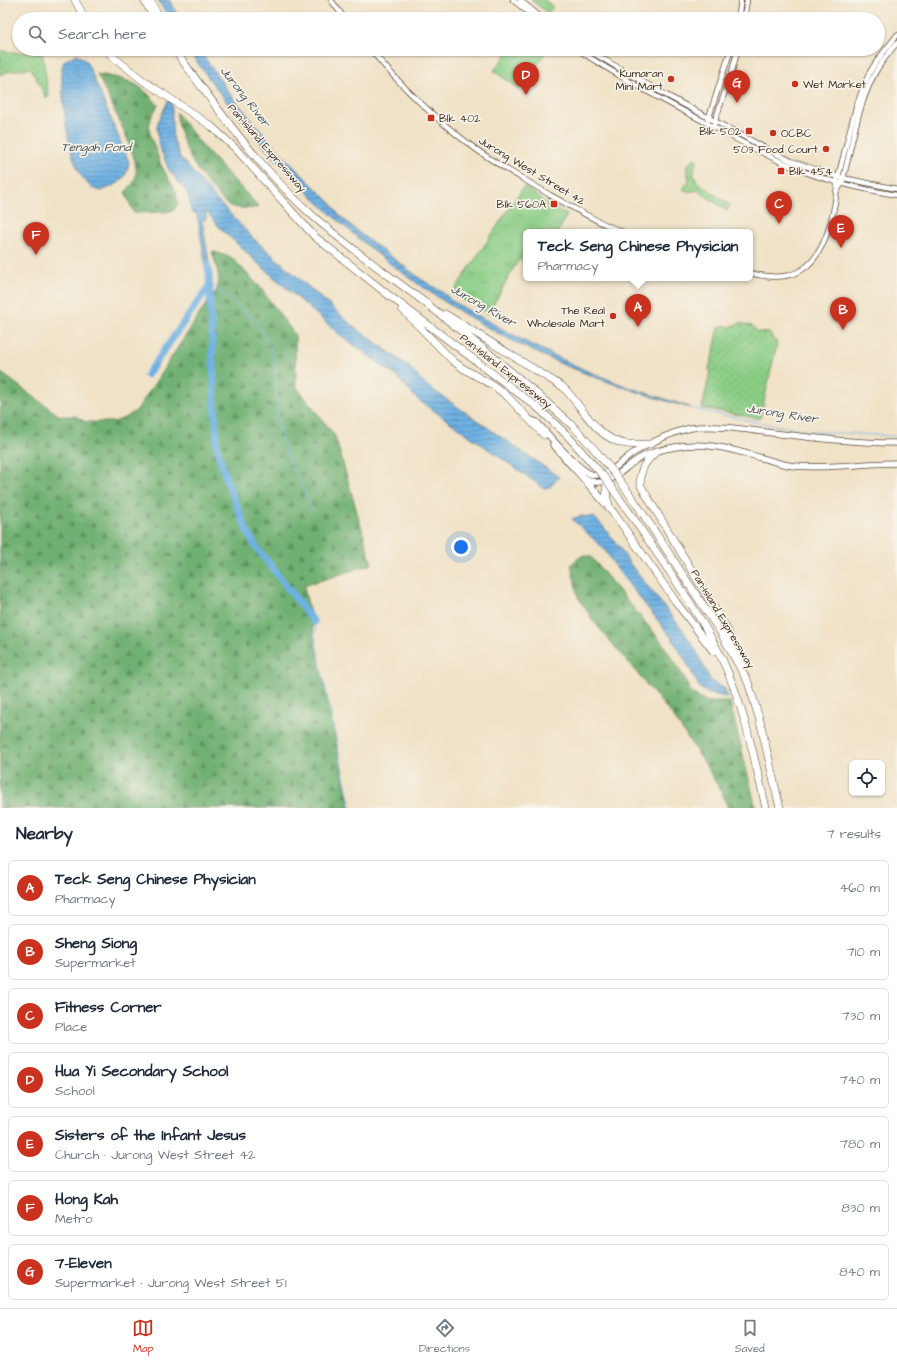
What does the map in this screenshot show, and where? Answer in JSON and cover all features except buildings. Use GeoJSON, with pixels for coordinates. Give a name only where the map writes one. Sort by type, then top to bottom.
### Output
{"type":"FeatureCollection","features":[{"type":"Feature","properties":{"kind":"highway"},"geometry":{"type":"LineString","coordinates":[[75,0],[81,12]]}},
{"type":"Feature","properties":{"kind":"highway"},"geometry":{"type":"LineString","coordinates":[[144,0],[151,12]]}},
{"type":"Feature","properties":{"kind":"highway"},"geometry":{"type":"LineString","coordinates":[[150,0],[156,12]]}},
{"type":"Feature","properties":{"kind":"highway","name":"Pan-Island Expressway"},"geometry":{"type":"LineString","coordinates":[[112,56],[141,79],[211,126],[236,149],[314,236],[391,297],[537,407],[586,455],[605,478],[636,522],[702,622],[722,659],[747,724],[766,808]]}},
{"type":"Feature","properties":{"kind":"highway","name":"Pan-Island Expressway"},"geometry":{"type":"LineString","coordinates":[[179,56],[202,88],[245,142],[288,191],[312,215],[342,240],[424,302],[543,398],[574,427],[614,472],[721,634],[748,682],[760,721],[780,808]]}},
{"type":"Feature","properties":{"kind":"highway"},"geometry":{"type":"LineString","coordinates":[[391,297],[453,361],[508,397],[544,436]]}},
{"type":"Feature","properties":{"kind":"highway"},"geometry":{"type":"LineString","coordinates":[[424,302],[469,328],[563,387],[574,398],[594,427],[604,435],[614,441],[627,444],[651,444]]}},
{"type":"Feature","properties":{"kind":"highway"},"geometry":{"type":"LineString","coordinates":[[657,451],[643,467],[640,478],[641,486],[726,629],[741,660],[748,682]]}},
{"type":"Feature","properties":{"kind":"highway"},"geometry":{"type":"LineString","coordinates":[[578,472],[613,512],[676,602],[714,652],[722,659]]}},
{"type":"Feature","properties":{"kind":"highway"},"geometry":{"type":"LineString","coordinates":[[609,472],[607,480],[607,495],[608,502],[613,512]]}},
{"type":"Feature","properties":{"kind":"main road"},"geometry":{"type":"LineString","coordinates":[[529,419],[537,422],[584,471],[594,476],[609,472],[635,452],[651,444],[680,431],[693,428],[729,428],[832,440],[897,443]]}},
{"type":"Feature","properties":{"kind":"main road"},"geometry":{"type":"LineString","coordinates":[[544,436],[578,472],[593,481],[599,482],[607,480],[618,474],[639,458],[676,446],[690,445],[714,446],[732,449],[780,464],[793,466],[855,465],[897,462]]}},
{"type":"Feature","properties":{"kind":"street"},"geometry":{"type":"LineString","coordinates":[[331,0],[340,12]]}},
{"type":"Feature","properties":{"kind":"street"},"geometry":{"type":"LineString","coordinates":[[513,0],[528,12]]}},
{"type":"Feature","properties":{"kind":"street"},"geometry":{"type":"LineString","coordinates":[[520,0],[535,12]]}},
{"type":"Feature","properties":{"kind":"street"},"geometry":{"type":"LineString","coordinates":[[739,12],[741,0]]}},
{"type":"Feature","properties":{"kind":"street"},"geometry":{"type":"LineString","coordinates":[[745,12],[746,0]]}},
{"type":"Feature","properties":{"kind":"street"},"geometry":{"type":"LineString","coordinates":[[885,51],[897,35]]}},
{"type":"Feature","properties":{"kind":"street"},"geometry":{"type":"LineString","coordinates":[[837,191],[843,180],[864,99],[875,74],[897,43]]}},
{"type":"Feature","properties":{"kind":"street","name":"Jurong West Street 42"},"geometry":{"type":"LineString","coordinates":[[376,56],[389,71],[424,105],[473,147],[501,166],[566,204],[615,229]]}},
{"type":"Feature","properties":{"kind":"street"},"geometry":{"type":"LineString","coordinates":[[588,56],[607,69],[708,120],[715,121],[764,148],[802,166],[837,179]]}},
{"type":"Feature","properties":{"kind":"street"},"geometry":{"type":"LineString","coordinates":[[598,56],[708,120],[713,126],[785,164],[802,171],[837,179],[897,189]]}},
{"type":"Feature","properties":{"kind":"street"},"geometry":{"type":"LineString","coordinates":[[708,120],[729,56]]}},
{"type":"Feature","properties":{"kind":"street"},"geometry":{"type":"LineString","coordinates":[[713,126],[736,56]]}},
{"type":"Feature","properties":{"kind":"street"},"geometry":{"type":"LineString","coordinates":[[753,274],[773,277],[792,275],[800,271],[820,252],[827,233],[837,191],[837,179],[852,118],[873,67],[881,56]]}},
{"type":"Feature","properties":{"kind":"street"},"geometry":{"type":"LineString","coordinates":[[843,180],[897,194]]}},
{"type":"Feature","properties":{"kind":"green space"},"geometry":{"type":"Polygon","coordinates":[[[531,0],[545,0],[553,7],[549,12],[531,0]]]}},
{"type":"Feature","properties":{"kind":"green space"},"geometry":{"type":"Polygon","coordinates":[[[0,51],[12,52],[12,56],[43,56],[49,97],[46,98],[31,68],[10,71],[0,75],[0,51]]]}},
{"type":"Feature","properties":{"kind":"green space"},"geometry":{"type":"Polygon","coordinates":[[[505,56],[543,56],[520,89],[494,71],[505,56]]]}},
{"type":"Feature","properties":{"kind":"green space"},"geometry":{"type":"Polygon","coordinates":[[[97,74],[131,82],[145,91],[158,105],[151,118],[149,127],[150,134],[161,165],[176,192],[178,203],[174,210],[166,212],[134,213],[125,192],[136,177],[136,165],[121,124],[97,74]]]}},
{"type":"Feature","properties":{"kind":"green space"},"geometry":{"type":"Polygon","coordinates":[[[176,112],[204,148],[259,207],[244,208],[228,205],[201,175],[185,146],[178,125],[176,112]]]}},
{"type":"Feature","properties":{"kind":"green space"},"geometry":{"type":"Polygon","coordinates":[[[694,158],[698,161],[694,167],[695,172],[693,173],[693,176],[695,176],[697,182],[730,205],[727,211],[697,190],[688,192],[683,189],[689,180],[686,167],[694,158]]]}},
{"type":"Feature","properties":{"kind":"green space"},"geometry":{"type":"Polygon","coordinates":[[[524,186],[547,204],[567,215],[560,229],[523,229],[523,261],[519,259],[488,314],[452,294],[524,186]]]}},
{"type":"Feature","properties":{"kind":"green space"},"geometry":{"type":"Polygon","coordinates":[[[212,251],[232,258],[259,286],[295,335],[296,386],[335,436],[372,564],[304,586],[350,808],[0,808],[0,372],[60,416],[75,416],[86,422],[114,422],[127,417],[137,410],[216,291],[219,279],[212,251]]]}},
{"type":"Feature","properties":{"kind":"green space"},"geometry":{"type":"Polygon","coordinates":[[[740,323],[752,326],[758,332],[769,333],[777,343],[760,419],[702,408],[710,372],[709,368],[719,327],[724,325],[730,327],[740,323]]]}},
{"type":"Feature","properties":{"kind":"green space"},"geometry":{"type":"Polygon","coordinates":[[[583,555],[591,557],[660,640],[680,670],[691,692],[699,698],[709,702],[730,702],[756,808],[728,808],[722,793],[705,764],[673,716],[594,622],[578,597],[571,564],[583,555]]]}},
{"type":"Feature","properties":{"kind":"water"},"geometry":{"type":"Polygon","coordinates":[[[158,0],[169,0],[176,12],[165,12],[158,0]]]}},
{"type":"Feature","properties":{"kind":"water","name":"Tengah Pond"},"geometry":{"type":"Polygon","coordinates":[[[73,56],[80,56],[85,60],[129,162],[128,169],[123,178],[117,184],[101,191],[92,188],[82,176],[75,163],[67,132],[65,115],[61,71],[64,61],[73,56]]]}},
{"type":"Feature","properties":{"kind":"water","name":"Jurong River"},"geometry":{"type":"Polygon","coordinates":[[[193,56],[204,56],[229,93],[253,122],[295,168],[331,203],[338,214],[358,232],[421,279],[445,294],[452,301],[526,342],[585,370],[628,387],[690,408],[658,399],[564,365],[508,338],[454,307],[402,273],[354,234],[307,192],[264,147],[225,99],[193,56]]]}},
{"type":"Feature","properties":{"kind":"water"},"geometry":{"type":"Polygon","coordinates":[[[169,99],[172,103],[173,138],[180,157],[216,199],[252,237],[352,325],[408,366],[426,385],[559,477],[551,486],[545,489],[417,399],[396,376],[339,334],[261,266],[220,228],[206,211],[206,219],[202,220],[211,273],[207,274],[197,214],[191,212],[188,194],[169,170],[158,139],[158,122],[169,99]]]}},
{"type":"Feature","properties":{"kind":"water"},"geometry":{"type":"Polygon","coordinates":[[[581,516],[594,517],[602,525],[630,564],[682,629],[696,650],[711,681],[724,687],[727,697],[709,694],[700,688],[671,637],[619,572],[604,549],[572,519],[581,516]]]}},
{"type":"Feature","properties":{"kind":"waterway"},"geometry":{"type":"LineString","coordinates":[[207,264],[209,273],[217,448],[227,482],[247,531],[256,547],[314,622]]}},
{"type":"Feature","properties":{"kind":"waterway"},"geometry":{"type":"LineString","coordinates":[[209,282],[239,306],[253,320],[264,334],[269,345],[275,369],[278,420],[282,441],[313,511]]}},
{"type":"Feature","properties":{"kind":"waterway"},"geometry":{"type":"LineString","coordinates":[[147,375],[209,286]]}},
{"type":"Feature","properties":{"kind":"waterway","name":"Jurong River"},"geometry":{"type":"LineString","coordinates":[[690,408],[765,424],[817,432],[897,436]]}},
{"type":"Feature","properties":{"kind":"waterway"},"geometry":{"type":"LineString","coordinates":[[314,622],[316,630],[313,634],[351,808]]}},
{"type":"Feature","properties":{"kind":"place","name":"Kumaran Mini Mart"},"geometry":{"type":"Point","coordinates":[671,79]}},
{"type":"Feature","properties":{"kind":"place","name":"Wet Market"},"geometry":{"type":"Point","coordinates":[795,84]}},
{"type":"Feature","properties":{"kind":"place","name":"Hua Yi Secondary School"},"geometry":{"type":"Point","coordinates":[526,95]}},
{"type":"Feature","properties":{"kind":"place","name":"7-Eleven"},"geometry":{"type":"Point","coordinates":[737,103]}},
{"type":"Feature","properties":{"kind":"place","name":"Blk 402"},"geometry":{"type":"Point","coordinates":[431,118]}},
{"type":"Feature","properties":{"kind":"place","name":"Blk 502"},"geometry":{"type":"Point","coordinates":[749,131]}},
{"type":"Feature","properties":{"kind":"place","name":"OCBC"},"geometry":{"type":"Point","coordinates":[773,133]}},
{"type":"Feature","properties":{"kind":"place","name":"503 Food Court"},"geometry":{"type":"Point","coordinates":[826,149]}},
{"type":"Feature","properties":{"kind":"place","name":"Blk 454"},"geometry":{"type":"Point","coordinates":[781,171]}},
{"type":"Feature","properties":{"kind":"place","name":"Blk 560A"},"geometry":{"type":"Point","coordinates":[554,204]}},
{"type":"Feature","properties":{"kind":"place","name":"Fitness Corner"},"geometry":{"type":"Point","coordinates":[779,224]}},
{"type":"Feature","properties":{"kind":"place","name":"Sisters of the Infant Jesus"},"geometry":{"type":"Point","coordinates":[841,248]}},
{"type":"Feature","properties":{"kind":"place","name":"Hong Kah"},"geometry":{"type":"Point","coordinates":[36,255]}},
{"type":"Feature","properties":{"kind":"place","name":"The Real Wholesale Mart"},"geometry":{"type":"Point","coordinates":[613,316]}},
{"type":"Feature","properties":{"kind":"place","name":"Teck Seng Chinese Physician"},"geometry":{"type":"Point","coordinates":[638,327]}},
{"type":"Feature","properties":{"kind":"place","name":"Sheng Siong"},"geometry":{"type":"Point","coordinates":[843,330]}}]}
